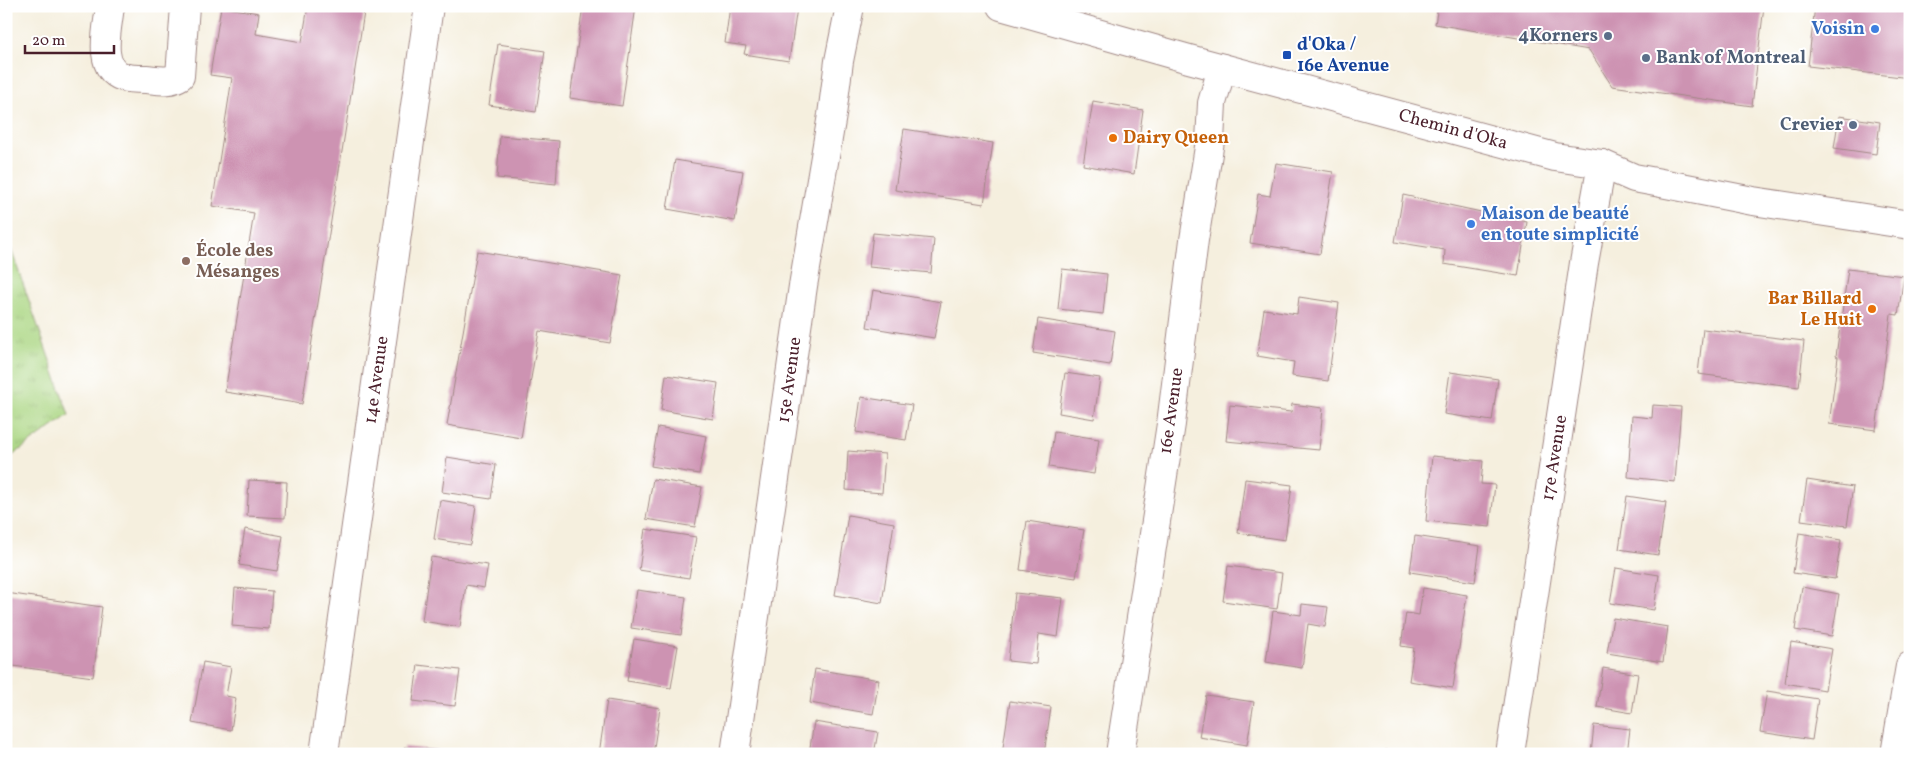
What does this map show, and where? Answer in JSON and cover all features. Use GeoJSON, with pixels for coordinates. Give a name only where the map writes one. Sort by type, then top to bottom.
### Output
{"type":"FeatureCollection","features":[{"type":"Feature","properties":{"kind":"street"},"geometry":{"type":"LineString","coordinates":[[110,6],[106,57],[108,66],[114,73],[124,78],[165,81],[174,80],[180,76],[185,6]]}},
{"type":"Feature","properties":{"kind":"street","name":"14e Avenue"},"geometry":{"type":"LineString","coordinates":[[324,754],[429,6]]}},
{"type":"Feature","properties":{"kind":"street","name":"15e Avenue"},"geometry":{"type":"LineString","coordinates":[[735,754],[805,276],[832,115],[839,61],[850,6]]}},
{"type":"Feature","properties":{"kind":"street","name":"Chemin d'Oka"},"geometry":{"type":"LineString","coordinates":[[1002,6],[1222,68],[1555,157],[1602,164],[1634,178],[1753,201],[1910,225]]}},
{"type":"Feature","properties":{"kind":"street","name":"16e Avenue"},"geometry":{"type":"LineString","coordinates":[[1120,754],[1171,424],[1194,240],[1210,141],[1212,103],[1222,68]]}},
{"type":"Feature","properties":{"kind":"street","name":"17e Avenue"},"geometry":{"type":"LineString","coordinates":[[1510,754],[1584,262],[1602,164]]}},
{"type":"Feature","properties":{"kind":"street"},"geometry":{"type":"LineString","coordinates":[[1895,754],[1910,666]]}},
{"type":"Feature","properties":{"kind":"green space"},"geometry":{"type":"Polygon","coordinates":[[[6,235],[69,415],[6,460],[6,235]]]}},
{"type":"Feature","properties":{"kind":"building"},"geometry":{"type":"Polygon","coordinates":[[[308,6],[365,6],[302,404],[225,392],[254,213],[212,206],[232,78],[210,75],[221,7],[259,13],[256,34],[302,42],[308,6]]]}},
{"type":"Feature","properties":{"kind":"building"},"geometry":{"type":"Polygon","coordinates":[[[583,6],[636,6],[622,106],[570,98],[583,6]]]}},
{"type":"Feature","properties":{"kind":"building"},"geometry":{"type":"Polygon","coordinates":[[[730,6],[787,6],[797,8],[789,61],[744,54],[746,46],[725,43],[730,6]]]}},
{"type":"Feature","properties":{"kind":"building"},"geometry":{"type":"Polygon","coordinates":[[[1438,6],[1764,6],[1752,106],[1612,86],[1589,50],[1435,24],[1438,6]]]}},
{"type":"Feature","properties":{"kind":"building"},"geometry":{"type":"Polygon","coordinates":[[[1815,6],[1910,6],[1910,78],[1808,66],[1815,6]]]}},
{"type":"Feature","properties":{"kind":"building"},"geometry":{"type":"Polygon","coordinates":[[[498,44],[545,51],[536,112],[489,105],[498,44]]]}},
{"type":"Feature","properties":{"kind":"building","name":"Dairy Queen"},"geometry":{"type":"Polygon","coordinates":[[[1093,101],[1143,110],[1134,174],[1083,165],[1093,101]]]}},
{"type":"Feature","properties":{"kind":"building"},"geometry":{"type":"Polygon","coordinates":[[[1839,116],[1880,122],[1876,154],[1834,148],[1839,116]]]}},
{"type":"Feature","properties":{"kind":"building"},"geometry":{"type":"Polygon","coordinates":[[[904,129],[993,143],[984,204],[895,190],[904,129]]]}},
{"type":"Feature","properties":{"kind":"building"},"geometry":{"type":"Polygon","coordinates":[[[500,136],[559,141],[556,184],[497,178],[500,136]]]}},
{"type":"Feature","properties":{"kind":"building"},"geometry":{"type":"Polygon","coordinates":[[[675,160],[743,171],[735,221],[667,209],[675,160]]]}},
{"type":"Feature","properties":{"kind":"building"},"geometry":{"type":"Polygon","coordinates":[[[1276,163],[1333,172],[1320,254],[1250,243],[1258,194],[1270,196],[1276,163]]]}},
{"type":"Feature","properties":{"kind":"building"},"geometry":{"type":"Polygon","coordinates":[[[1403,195],[1527,222],[1518,276],[1444,264],[1445,250],[1395,242],[1403,195]]]}},
{"type":"Feature","properties":{"kind":"building"},"geometry":{"type":"Polygon","coordinates":[[[873,233],[934,239],[931,273],[869,267],[873,233]]]}},
{"type":"Feature","properties":{"kind":"building"},"geometry":{"type":"Polygon","coordinates":[[[477,251],[622,275],[610,343],[539,331],[521,438],[447,425],[477,251]]]}},
{"type":"Feature","properties":{"kind":"building"},"geometry":{"type":"Polygon","coordinates":[[[1062,269],[1107,274],[1103,314],[1058,309],[1062,269]]]}},
{"type":"Feature","properties":{"kind":"building"},"geometry":{"type":"Polygon","coordinates":[[[1848,269],[1904,276],[1898,315],[1891,314],[1876,430],[1829,424],[1848,269]]]}},
{"type":"Feature","properties":{"kind":"building"},"geometry":{"type":"Polygon","coordinates":[[[873,290],[941,302],[934,338],[867,327],[873,290]]]}},
{"type":"Feature","properties":{"kind":"building"},"geometry":{"type":"Polygon","coordinates":[[[1299,297],[1339,303],[1328,381],[1292,376],[1294,362],[1257,356],[1264,309],[1297,314],[1299,297]]]}},
{"type":"Feature","properties":{"kind":"building"},"geometry":{"type":"Polygon","coordinates":[[[1038,319],[1115,331],[1110,365],[1033,353],[1038,319]]]}},
{"type":"Feature","properties":{"kind":"building"},"geometry":{"type":"Polygon","coordinates":[[[1703,329],[1804,341],[1799,387],[1698,374],[1703,329]]]}},
{"type":"Feature","properties":{"kind":"building"},"geometry":{"type":"Polygon","coordinates":[[[1450,372],[1498,379],[1492,421],[1444,414],[1450,372]]]}},
{"type":"Feature","properties":{"kind":"building"},"geometry":{"type":"Polygon","coordinates":[[[1065,373],[1100,378],[1094,419],[1059,413],[1065,373]]]}},
{"type":"Feature","properties":{"kind":"building"},"geometry":{"type":"Polygon","coordinates":[[[666,375],[718,383],[713,419],[661,410],[666,375]]]}},
{"type":"Feature","properties":{"kind":"building"},"geometry":{"type":"Polygon","coordinates":[[[861,397],[912,405],[906,440],[856,432],[861,397]]]}},
{"type":"Feature","properties":{"kind":"building"},"geometry":{"type":"Polygon","coordinates":[[[1292,404],[1323,408],[1319,450],[1226,441],[1230,405],[1291,412],[1292,404]]]}},
{"type":"Feature","properties":{"kind":"building"},"geometry":{"type":"Polygon","coordinates":[[[1653,405],[1681,407],[1675,482],[1628,477],[1632,416],[1652,418],[1653,405]]]}},
{"type":"Feature","properties":{"kind":"building"},"geometry":{"type":"Polygon","coordinates":[[[658,427],[706,436],[699,474],[651,466],[658,427]]]}},
{"type":"Feature","properties":{"kind":"building"},"geometry":{"type":"Polygon","coordinates":[[[1054,432],[1099,439],[1094,474],[1049,467],[1054,432]]]}},
{"type":"Feature","properties":{"kind":"building"},"geometry":{"type":"Polygon","coordinates":[[[848,451],[885,454],[882,493],[846,490],[848,451]]]}},
{"type":"Feature","properties":{"kind":"building"},"geometry":{"type":"Polygon","coordinates":[[[1432,456],[1483,461],[1481,484],[1495,485],[1490,527],[1426,521],[1432,456]]]}},
{"type":"Feature","properties":{"kind":"building"},"geometry":{"type":"Polygon","coordinates":[[[447,457],[496,465],[491,499],[442,492],[447,457]]]}},
{"type":"Feature","properties":{"kind":"building"},"geometry":{"type":"Polygon","coordinates":[[[653,479],[702,487],[695,527],[646,519],[653,479]]]}},
{"type":"Feature","properties":{"kind":"building"},"geometry":{"type":"Polygon","coordinates":[[[1245,479],[1292,485],[1285,540],[1238,533],[1245,479]]]}},
{"type":"Feature","properties":{"kind":"building"},"geometry":{"type":"Polygon","coordinates":[[[249,480],[287,482],[285,518],[247,516],[249,480]]]}},
{"type":"Feature","properties":{"kind":"building"},"geometry":{"type":"Polygon","coordinates":[[[1807,480],[1853,487],[1847,526],[1801,520],[1807,480]]]}},
{"type":"Feature","properties":{"kind":"building"},"geometry":{"type":"Polygon","coordinates":[[[1627,496],[1666,502],[1658,555],[1619,549],[1627,496]]]}},
{"type":"Feature","properties":{"kind":"building"},"geometry":{"type":"Polygon","coordinates":[[[440,500],[476,506],[470,545],[434,539],[440,500]]]}},
{"type":"Feature","properties":{"kind":"building"},"geometry":{"type":"Polygon","coordinates":[[[848,515],[894,523],[882,603],[835,595],[848,515]]]}},
{"type":"Feature","properties":{"kind":"building"},"geometry":{"type":"Polygon","coordinates":[[[1027,521],[1084,530],[1076,578],[1020,570],[1027,521]]]}},
{"type":"Feature","properties":{"kind":"building"},"geometry":{"type":"Polygon","coordinates":[[[245,529],[283,536],[277,571],[239,565],[245,529]]]}},
{"type":"Feature","properties":{"kind":"building"},"geometry":{"type":"Polygon","coordinates":[[[645,529],[696,537],[689,578],[639,570],[645,529]]]}},
{"type":"Feature","properties":{"kind":"building"},"geometry":{"type":"Polygon","coordinates":[[[1799,533],[1841,540],[1835,579],[1793,573],[1799,533]]]}},
{"type":"Feature","properties":{"kind":"building"},"geometry":{"type":"Polygon","coordinates":[[[1415,536],[1480,546],[1475,582],[1410,572],[1415,536]]]}},
{"type":"Feature","properties":{"kind":"building"},"geometry":{"type":"Polygon","coordinates":[[[431,557],[488,565],[484,588],[466,585],[460,627],[422,621],[431,557]]]}},
{"type":"Feature","properties":{"kind":"building"},"geometry":{"type":"Polygon","coordinates":[[[1228,566],[1282,573],[1277,609],[1223,601],[1228,566]]]}},
{"type":"Feature","properties":{"kind":"building"},"geometry":{"type":"Polygon","coordinates":[[[1616,568],[1659,575],[1654,610],[1610,603],[1616,568]]]}},
{"type":"Feature","properties":{"kind":"building"},"geometry":{"type":"Polygon","coordinates":[[[1802,587],[1839,594],[1832,636],[1795,630],[1802,587]]]}},
{"type":"Feature","properties":{"kind":"building"},"geometry":{"type":"Polygon","coordinates":[[[235,588],[272,591],[269,629],[232,626],[235,588]]]}},
{"type":"Feature","properties":{"kind":"building"},"geometry":{"type":"Polygon","coordinates":[[[1423,588],[1467,595],[1453,688],[1409,681],[1414,648],[1401,646],[1406,613],[1419,615],[1423,588]]]}},
{"type":"Feature","properties":{"kind":"building"},"geometry":{"type":"Polygon","coordinates":[[[637,590],[686,597],[681,635],[631,628],[637,590]]]}},
{"type":"Feature","properties":{"kind":"building"},"geometry":{"type":"Polygon","coordinates":[[[6,593],[102,607],[93,677],[6,665],[6,593]]]}},
{"type":"Feature","properties":{"kind":"building"},"geometry":{"type":"Polygon","coordinates":[[[1015,593],[1063,598],[1058,637],[1039,634],[1036,664],[1008,661],[1015,593]]]}},
{"type":"Feature","properties":{"kind":"building"},"geometry":{"type":"Polygon","coordinates":[[[1302,604],[1328,607],[1325,627],[1308,624],[1302,668],[1266,662],[1273,611],[1301,615],[1302,604]]]}},
{"type":"Feature","properties":{"kind":"building"},"geometry":{"type":"Polygon","coordinates":[[[1613,618],[1668,627],[1663,662],[1607,653],[1613,618]]]}},
{"type":"Feature","properties":{"kind":"building"},"geometry":{"type":"Polygon","coordinates":[[[634,639],[678,646],[671,688],[627,681],[634,639]]]}},
{"type":"Feature","properties":{"kind":"building"},"geometry":{"type":"Polygon","coordinates":[[[1791,642],[1832,649],[1825,690],[1785,683],[1791,642]]]}},
{"type":"Feature","properties":{"kind":"building"},"geometry":{"type":"Polygon","coordinates":[[[203,662],[231,667],[226,696],[236,698],[231,730],[192,723],[203,662]]]}},
{"type":"Feature","properties":{"kind":"building"},"geometry":{"type":"Polygon","coordinates":[[[418,665],[460,670],[455,706],[413,701],[418,665]]]}},
{"type":"Feature","properties":{"kind":"building"},"geometry":{"type":"Polygon","coordinates":[[[1603,668],[1638,674],[1632,713],[1597,707],[1603,668]]]}},
{"type":"Feature","properties":{"kind":"building"},"geometry":{"type":"Polygon","coordinates":[[[815,669],[879,680],[873,714],[810,703],[815,669]]]}},
{"type":"Feature","properties":{"kind":"building"},"geometry":{"type":"Polygon","coordinates":[[[1767,691],[1818,699],[1812,740],[1760,732],[1767,691]]]}},
{"type":"Feature","properties":{"kind":"building"},"geometry":{"type":"Polygon","coordinates":[[[1206,695],[1254,702],[1247,745],[1199,737],[1206,695]]]}},
{"type":"Feature","properties":{"kind":"building"},"geometry":{"type":"Polygon","coordinates":[[[607,700],[660,708],[653,754],[599,754],[607,700]]]}},
{"type":"Feature","properties":{"kind":"building"},"geometry":{"type":"Polygon","coordinates":[[[1010,701],[1051,707],[1044,754],[1002,754],[1010,701]]]}},
{"type":"Feature","properties":{"kind":"building"},"geometry":{"type":"Polygon","coordinates":[[[814,722],[878,732],[874,754],[809,754],[814,722]]]}},
{"type":"Feature","properties":{"kind":"building"},"geometry":{"type":"Polygon","coordinates":[[[1594,725],[1630,729],[1627,754],[1591,754],[1594,725]]]}},
{"type":"Feature","properties":{"kind":"building"},"geometry":{"type":"Polygon","coordinates":[[[404,747],[454,752],[454,754],[403,754],[404,747]]]}},
{"type":"Feature","properties":{"kind":"building"},"geometry":{"type":"Polygon","coordinates":[[[1385,750],[1402,753],[1402,754],[1385,754],[1385,750]]]}},
{"type":"Feature","properties":{"kind":"place","name":"Voisin"},"geometry":{"type":"Point","coordinates":[1875,29]}},
{"type":"Feature","properties":{"kind":"place","name":"4Korners"},"geometry":{"type":"Point","coordinates":[1608,36]}},
{"type":"Feature","properties":{"kind":"place","name":"d'Oka / 16e Avenue"},"geometry":{"type":"Point","coordinates":[1287,55]}},
{"type":"Feature","properties":{"kind":"place","name":"Bank of Montreal"},"geometry":{"type":"Point","coordinates":[1646,58]}},
{"type":"Feature","properties":{"kind":"place","name":"Crevier"},"geometry":{"type":"Point","coordinates":[1853,125]}},
{"type":"Feature","properties":{"kind":"place","name":"Dairy Queen"},"geometry":{"type":"Point","coordinates":[1113,138]}},
{"type":"Feature","properties":{"kind":"place","name":"Maison de beauté en toute simplicité"},"geometry":{"type":"Point","coordinates":[1471,224]}},
{"type":"Feature","properties":{"kind":"place","name":"École des Mésanges"},"geometry":{"type":"Point","coordinates":[186,261]}},
{"type":"Feature","properties":{"kind":"place","name":"Bar Billard Le Huit"},"geometry":{"type":"Point","coordinates":[1872,309]}}]}
